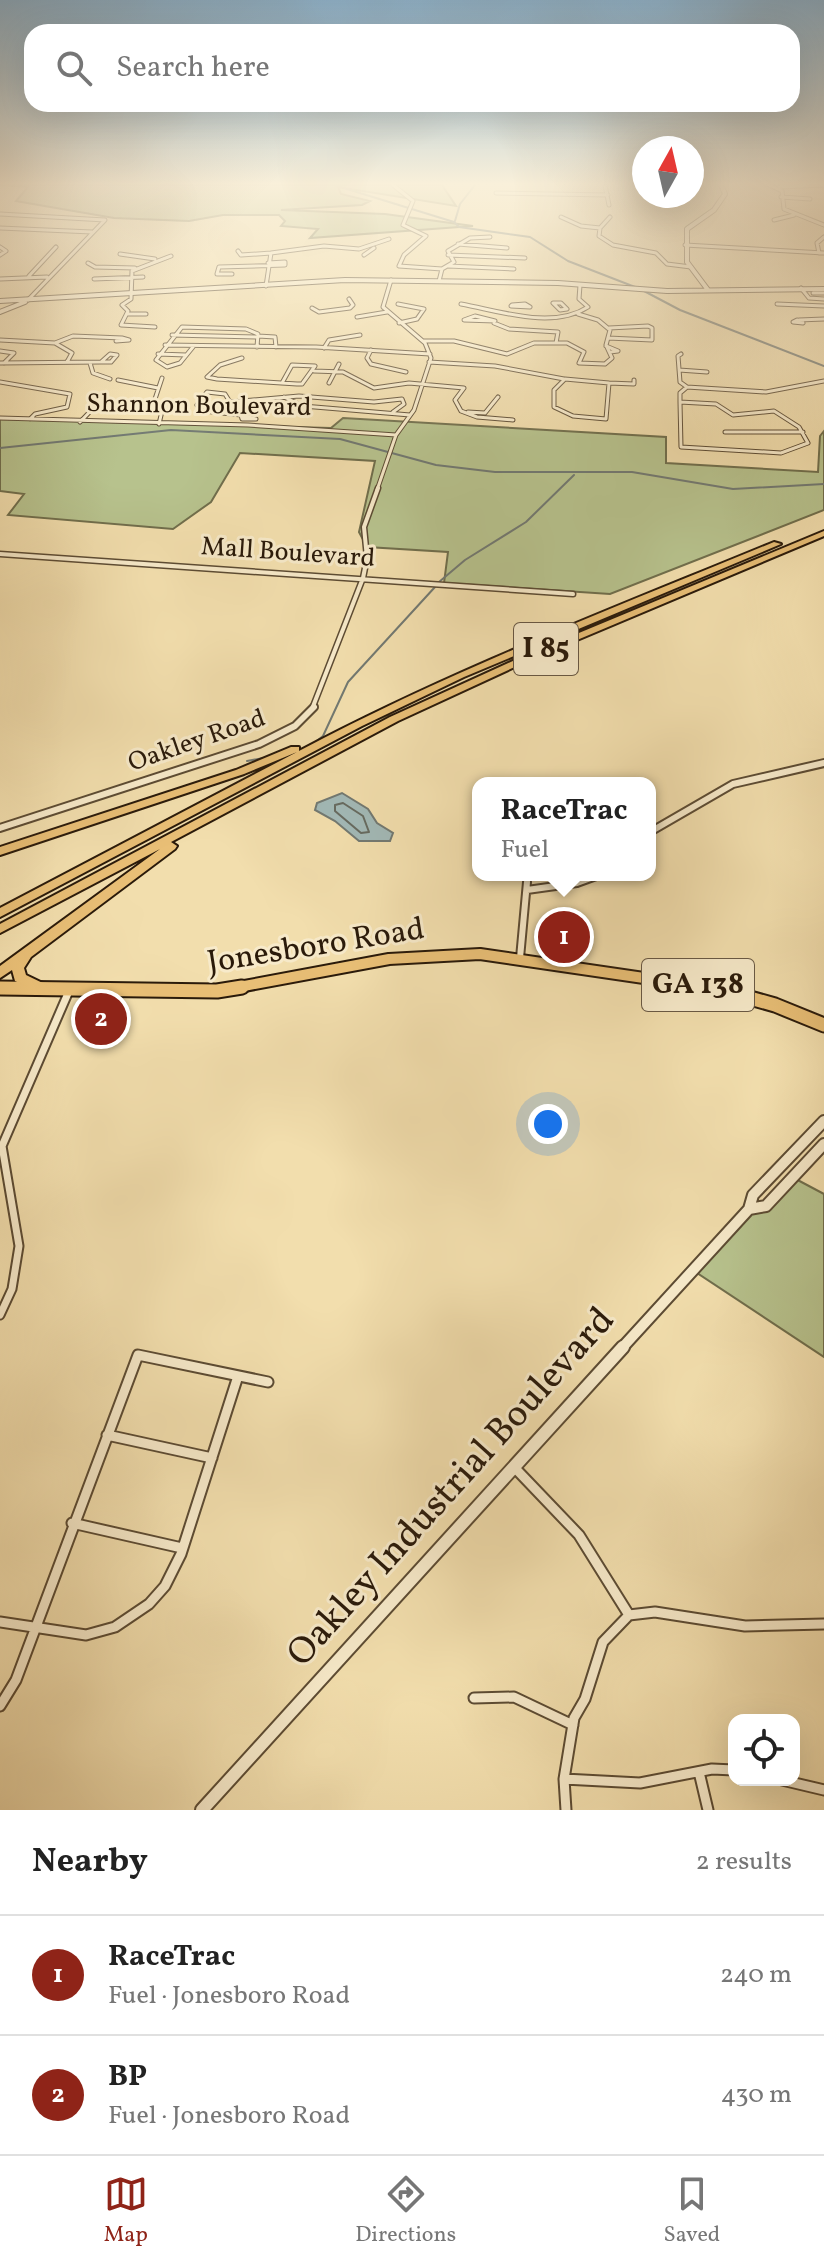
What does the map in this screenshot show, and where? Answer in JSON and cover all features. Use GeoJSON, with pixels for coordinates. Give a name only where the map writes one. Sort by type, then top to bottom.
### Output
{"type":"FeatureCollection","features":[{"type":"Feature","properties":{"kind":"highway","name":"I 85"},"geometry":{"type":"LineString","coordinates":[[0,913],[358,724],[593,618],[824,524]]}},
{"type":"Feature","properties":{"kind":"highway","name":"I 85"},"geometry":{"type":"LineString","coordinates":[[0,929],[394,719],[516,663],[824,533]]}},
{"type":"Feature","properties":{"kind":"highway"},"geometry":{"type":"LineString","coordinates":[[0,851],[240,772],[358,724]]}},
{"type":"Feature","properties":{"kind":"highway"},"geometry":{"type":"LineString","coordinates":[[0,973],[137,868],[238,802]]}},
{"type":"Feature","properties":{"kind":"highway"},"geometry":{"type":"LineString","coordinates":[[29,952],[20,964],[18,975],[48,991]]}},
{"type":"Feature","properties":{"kind":"highway","name":"Jonesboro Road"},"geometry":{"type":"LineString","coordinates":[[1,988],[217,991],[281,982],[398,957],[453,954],[520,958],[717,989],[775,1005],[824,1025]]}},
{"type":"Feature","properties":{"kind":"street"},"geometry":{"type":"LineString","coordinates":[[0,279],[26,280],[35,269]]}},
{"type":"Feature","properties":{"kind":"street"},"geometry":{"type":"LineString","coordinates":[[28,300],[57,269]]}},
{"type":"Feature","properties":{"kind":"street"},"geometry":{"type":"LineString","coordinates":[[134,269],[129,278],[131,295],[122,305],[128,310],[121,325],[155,327]]}},
{"type":"Feature","properties":{"kind":"street"},"geometry":{"type":"LineString","coordinates":[[218,269],[217,274],[232,274]]}},
{"type":"Feature","properties":{"kind":"street"},"geometry":{"type":"LineString","coordinates":[[266,286],[267,269]]}},
{"type":"Feature","properties":{"kind":"street"},"geometry":{"type":"LineString","coordinates":[[439,281],[442,269]]}},
{"type":"Feature","properties":{"kind":"street"},"geometry":{"type":"LineString","coordinates":[[693,269],[708,290]]}},
{"type":"Feature","properties":{"kind":"street"},"geometry":{"type":"LineString","coordinates":[[260,274],[265,278]]}},
{"type":"Feature","properties":{"kind":"street"},"geometry":{"type":"LineString","coordinates":[[29,276],[47,277]]}},
{"type":"Feature","properties":{"kind":"street"},"geometry":{"type":"LineString","coordinates":[[94,279],[143,277]]}},
{"type":"Feature","properties":{"kind":"street"},"geometry":{"type":"LineString","coordinates":[[391,280],[382,301],[387,312],[423,341],[430,354]]}},
{"type":"Feature","properties":{"kind":"street"},"geometry":{"type":"LineString","coordinates":[[0,312],[28,300],[391,280],[708,290],[801,288],[824,291]]}},
{"type":"Feature","properties":{"kind":"street"},"geometry":{"type":"LineString","coordinates":[[461,304],[519,317],[576,314],[588,307],[579,299],[580,285]]}},
{"type":"Feature","properties":{"kind":"street"},"geometry":{"type":"LineString","coordinates":[[801,288],[806,296],[824,299]]}},
{"type":"Feature","properties":{"kind":"street"},"geometry":{"type":"LineString","coordinates":[[813,293],[824,291]]}},
{"type":"Feature","properties":{"kind":"street"},"geometry":{"type":"LineString","coordinates":[[791,298],[793,305]]}},
{"type":"Feature","properties":{"kind":"street"},"geometry":{"type":"LineString","coordinates":[[349,299],[353,305],[350,308]]}},
{"type":"Feature","properties":{"kind":"street"},"geometry":{"type":"LineString","coordinates":[[0,301],[16,303]]}},
{"type":"Feature","properties":{"kind":"street"},"geometry":{"type":"LineString","coordinates":[[398,304],[424,309],[417,319],[399,323]]}},
{"type":"Feature","properties":{"kind":"street"},"geometry":{"type":"LineString","coordinates":[[777,304],[824,306]]}},
{"type":"Feature","properties":{"kind":"street"},"geometry":{"type":"LineString","coordinates":[[312,308],[319,312],[350,308]]}},
{"type":"Feature","properties":{"kind":"street"},"geometry":{"type":"LineString","coordinates":[[350,308],[362,322]]}},
{"type":"Feature","properties":{"kind":"street"},"geometry":{"type":"LineString","coordinates":[[503,311],[514,309]]}},
{"type":"Feature","properties":{"kind":"street"},"geometry":{"type":"LineString","coordinates":[[567,309],[609,328],[648,326],[652,340],[608,338]]}},
{"type":"Feature","properties":{"kind":"street"},"geometry":{"type":"LineString","coordinates":[[357,317],[387,312]]}},
{"type":"Feature","properties":{"kind":"street"},"geometry":{"type":"LineString","coordinates":[[127,314],[146,314]]}},
{"type":"Feature","properties":{"kind":"street"},"geometry":{"type":"LineString","coordinates":[[494,323],[471,323],[464,319],[475,316],[494,323],[508,332],[558,332],[560,335],[556,343]]}},
{"type":"Feature","properties":{"kind":"street"},"geometry":{"type":"LineString","coordinates":[[519,317],[526,330]]}},
{"type":"Feature","properties":{"kind":"street"},"geometry":{"type":"LineString","coordinates":[[799,331],[797,322],[824,319]]}},
{"type":"Feature","properties":{"kind":"street"},"geometry":{"type":"LineString","coordinates":[[193,347],[180,363],[167,367],[156,360],[172,335],[182,327],[246,329],[258,336]]}},
{"type":"Feature","properties":{"kind":"street"},"geometry":{"type":"LineString","coordinates":[[423,341],[457,339],[493,354],[510,355],[523,352],[534,343],[556,343],[581,348],[584,354],[579,363],[605,364],[612,358],[606,346],[609,328]]}},
{"type":"Feature","properties":{"kind":"street"},"geometry":{"type":"LineString","coordinates":[[0,340],[9,333]]}},
{"type":"Feature","properties":{"kind":"street"},"geometry":{"type":"LineString","coordinates":[[34,341],[41,334]]}},
{"type":"Feature","properties":{"kind":"street"},"geometry":{"type":"LineString","coordinates":[[172,335],[277,338],[276,347]]}},
{"type":"Feature","properties":{"kind":"street"},"geometry":{"type":"LineString","coordinates":[[324,348],[331,340],[360,335]]}},
{"type":"Feature","properties":{"kind":"street"},"geometry":{"type":"LineString","coordinates":[[55,343],[73,336],[122,338]]}},
{"type":"Feature","properties":{"kind":"street"},"geometry":{"type":"LineString","coordinates":[[257,347],[258,336]]}},
{"type":"Feature","properties":{"kind":"street"},"geometry":{"type":"LineString","coordinates":[[0,340],[55,343],[72,353],[67,362]]}},
{"type":"Feature","properties":{"kind":"street"},"geometry":{"type":"LineString","coordinates":[[165,345],[430,354]]}},
{"type":"Feature","properties":{"kind":"street"},"geometry":{"type":"LineString","coordinates":[[606,346],[617,347],[617,351],[610,352]]}},
{"type":"Feature","properties":{"kind":"street"},"geometry":{"type":"LineString","coordinates":[[371,350],[367,358],[371,364],[406,372]]}},
{"type":"Feature","properties":{"kind":"street"},"geometry":{"type":"LineString","coordinates":[[0,351],[14,353],[2,363]]}},
{"type":"Feature","properties":{"kind":"street"},"geometry":{"type":"LineString","coordinates":[[158,354],[186,355]]}},
{"type":"Feature","properties":{"kind":"street","name":"Oakley Road"},"geometry":{"type":"LineString","coordinates":[[0,828],[259,744],[295,726],[318,699],[363,578],[367,558],[364,527],[396,435],[409,416],[422,384],[430,354]]}},
{"type":"Feature","properties":{"kind":"street"},"geometry":{"type":"LineString","coordinates":[[681,354],[678,356],[680,382],[687,387],[766,392],[824,381]]}},
{"type":"Feature","properties":{"kind":"street"},"geometry":{"type":"LineString","coordinates":[[242,358],[220,365],[207,377],[302,384],[315,366],[292,365]]}},
{"type":"Feature","properties":{"kind":"street"},"geometry":{"type":"LineString","coordinates":[[282,383],[295,358]]}},
{"type":"Feature","properties":{"kind":"street"},"geometry":{"type":"LineString","coordinates":[[2,363],[37,368],[67,362],[101,362]]}},
{"type":"Feature","properties":{"kind":"street"},"geometry":{"type":"LineString","coordinates":[[429,362],[495,366],[565,379],[609,383],[634,384],[634,380]]}},
{"type":"Feature","properties":{"kind":"street"},"geometry":{"type":"LineString","coordinates":[[90,363],[93,373],[110,379]]}},
{"type":"Feature","properties":{"kind":"street"},"geometry":{"type":"LineString","coordinates":[[329,383],[339,364]]}},
{"type":"Feature","properties":{"kind":"street"},"geometry":{"type":"LineString","coordinates":[[679,370],[707,372]]}},
{"type":"Feature","properties":{"kind":"street"},"geometry":{"type":"LineString","coordinates":[[314,371],[335,372],[374,388],[422,384],[464,388],[455,400],[461,411],[483,418],[513,420]]}},
{"type":"Feature","properties":{"kind":"street"},"geometry":{"type":"LineString","coordinates":[[159,424],[162,411],[155,399],[162,378]]}},
{"type":"Feature","properties":{"kind":"street"},"geometry":{"type":"LineString","coordinates":[[565,379],[555,386],[552,396],[554,407],[589,418],[606,419],[609,383]]}},
{"type":"Feature","properties":{"kind":"street"},"geometry":{"type":"LineString","coordinates":[[118,380],[158,388]]}},
{"type":"Feature","properties":{"kind":"street"},"geometry":{"type":"LineString","coordinates":[[0,382],[70,394],[67,407],[35,414],[30,419]]}},
{"type":"Feature","properties":{"kind":"street"},"geometry":{"type":"LineString","coordinates":[[680,402],[717,404],[733,415],[774,411],[803,432],[808,443],[789,452],[681,447],[680,402],[680,393],[687,387]]}},
{"type":"Feature","properties":{"kind":"street"},"geometry":{"type":"LineString","coordinates":[[230,402],[225,394],[214,391],[207,392],[197,405],[204,411],[225,410],[241,415]]}},
{"type":"Feature","properties":{"kind":"street"},"geometry":{"type":"LineString","coordinates":[[80,422],[104,397]]}},
{"type":"Feature","properties":{"kind":"street"},"geometry":{"type":"LineString","coordinates":[[230,402],[284,397],[374,402],[402,399],[404,404],[393,411]]}},
{"type":"Feature","properties":{"kind":"street"},"geometry":{"type":"LineString","coordinates":[[284,397],[303,406],[393,411],[409,416]]}},
{"type":"Feature","properties":{"kind":"street"},"geometry":{"type":"LineString","coordinates":[[461,411],[485,413],[498,397]]}},
{"type":"Feature","properties":{"kind":"street"},"geometry":{"type":"LineString","coordinates":[[225,410],[230,402]]}},
{"type":"Feature","properties":{"kind":"street","name":"Shannon Boulevard"},"geometry":{"type":"LineString","coordinates":[[0,418],[282,425],[396,435]]}},
{"type":"Feature","properties":{"kind":"street"},"geometry":{"type":"LineString","coordinates":[[725,432],[803,432]]}},
{"type":"Feature","properties":{"kind":"street","name":"Mall Boulevard"},"geometry":{"type":"LineString","coordinates":[[0,554],[573,594]]}},
{"type":"Feature","properties":{"kind":"street"},"geometry":{"type":"LineString","coordinates":[[656,829],[733,784],[824,763]]}},
{"type":"Feature","properties":{"kind":"street"},"geometry":{"type":"LineString","coordinates":[[527,890],[582,881]]}},
{"type":"Feature","properties":{"kind":"street"},"geometry":{"type":"LineString","coordinates":[[520,958],[527,882]]}},
{"type":"Feature","properties":{"kind":"street"},"geometry":{"type":"LineString","coordinates":[[0,1315],[14,1286],[18,1253],[1,1169],[2,1146],[69,991]]}},
{"type":"Feature","properties":{"kind":"street","name":"Oakley Industrial Boulevard"},"geometry":{"type":"LineString","coordinates":[[202,1810],[749,1209],[753,1195],[824,1121]]}},
{"type":"Feature","properties":{"kind":"street","name":"Oakley Industrial Boulevard"},"geometry":{"type":"LineString","coordinates":[[749,1209],[766,1206],[824,1144]]}},
{"type":"Feature","properties":{"kind":"street"},"geometry":{"type":"LineString","coordinates":[[0,1706],[11,1691],[138,1355],[268,1382]]}},
{"type":"Feature","properties":{"kind":"street"},"geometry":{"type":"LineString","coordinates":[[0,1622],[86,1635],[115,1627],[149,1604],[165,1586],[182,1548],[238,1376]]}},
{"type":"Feature","properties":{"kind":"street"},"geometry":{"type":"LineString","coordinates":[[107,1435],[212,1458]]}},
{"type":"Feature","properties":{"kind":"street"},"geometry":{"type":"LineString","coordinates":[[514,1467],[555,1503],[587,1540],[629,1615]]}},
{"type":"Feature","properties":{"kind":"street"},"geometry":{"type":"LineString","coordinates":[[72,1523],[182,1548]]}},
{"type":"Feature","properties":{"kind":"street"},"geometry":{"type":"LineString","coordinates":[[566,1810],[564,1779],[573,1725],[603,1642],[629,1615],[655,1612],[745,1626],[824,1624]]}},
{"type":"Feature","properties":{"kind":"street"},"geometry":{"type":"LineString","coordinates":[[474,1698],[514,1697],[573,1725]]}},
{"type":"Feature","properties":{"kind":"street"},"geometry":{"type":"LineString","coordinates":[[564,1779],[640,1783],[699,1772],[728,1770]]}},
{"type":"Feature","properties":{"kind":"street"},"geometry":{"type":"LineString","coordinates":[[699,1772],[708,1810]]}},
{"type":"Feature","properties":{"kind":"street"},"geometry":{"type":"LineString","coordinates":[[800,1784],[824,1790]]}},
{"type":"Feature","properties":{"kind":"green space"},"geometry":{"type":"Polygon","coordinates":[[[343,418],[666,437],[666,463],[818,472],[820,436],[824,431],[824,510],[610,594],[444,583],[448,552],[367,547],[359,532],[375,461],[240,453],[211,502],[173,529],[8,515],[24,494],[0,491],[0,419],[331,428],[343,418]]]}},
{"type":"Feature","properties":{"kind":"green space"},"geometry":{"type":"Polygon","coordinates":[[[792,1177],[824,1194],[824,1357],[691,1269],[792,1177]]]}},
{"type":"Feature","properties":{"kind":"water"},"geometry":{"type":"Polygon","coordinates":[[[342,793],[368,809],[377,823],[393,833],[390,841],[359,841],[335,821],[315,810],[317,803],[342,793]]]}},
{"type":"Feature","properties":{"kind":"waterway"},"geometry":{"type":"LineString","coordinates":[[590,269],[635,287]]}},
{"type":"Feature","properties":{"kind":"waterway"},"geometry":{"type":"LineString","coordinates":[[644,291],[680,310],[824,366]]}},
{"type":"Feature","properties":{"kind":"waterway"},"geometry":{"type":"LineString","coordinates":[[0,448],[171,430],[340,439],[436,465],[495,472],[632,472],[733,489],[824,484]]}},
{"type":"Feature","properties":{"kind":"waterway"},"geometry":{"type":"LineString","coordinates":[[439,582],[465,560],[526,522],[574,475]]}},
{"type":"Feature","properties":{"kind":"waterway"},"geometry":{"type":"LineString","coordinates":[[313,744],[323,736],[348,682],[435,587]]}},
{"type":"Feature","properties":{"kind":"waterway"},"geometry":{"type":"LineString","coordinates":[[247,761],[269,757]]}},
{"type":"Feature","properties":{"kind":"place","name":"RaceTrac"},"geometry":{"type":"Point","coordinates":[564,937]}},
{"type":"Feature","properties":{"kind":"place","name":"BP"},"geometry":{"type":"Point","coordinates":[101,1019]}}]}
